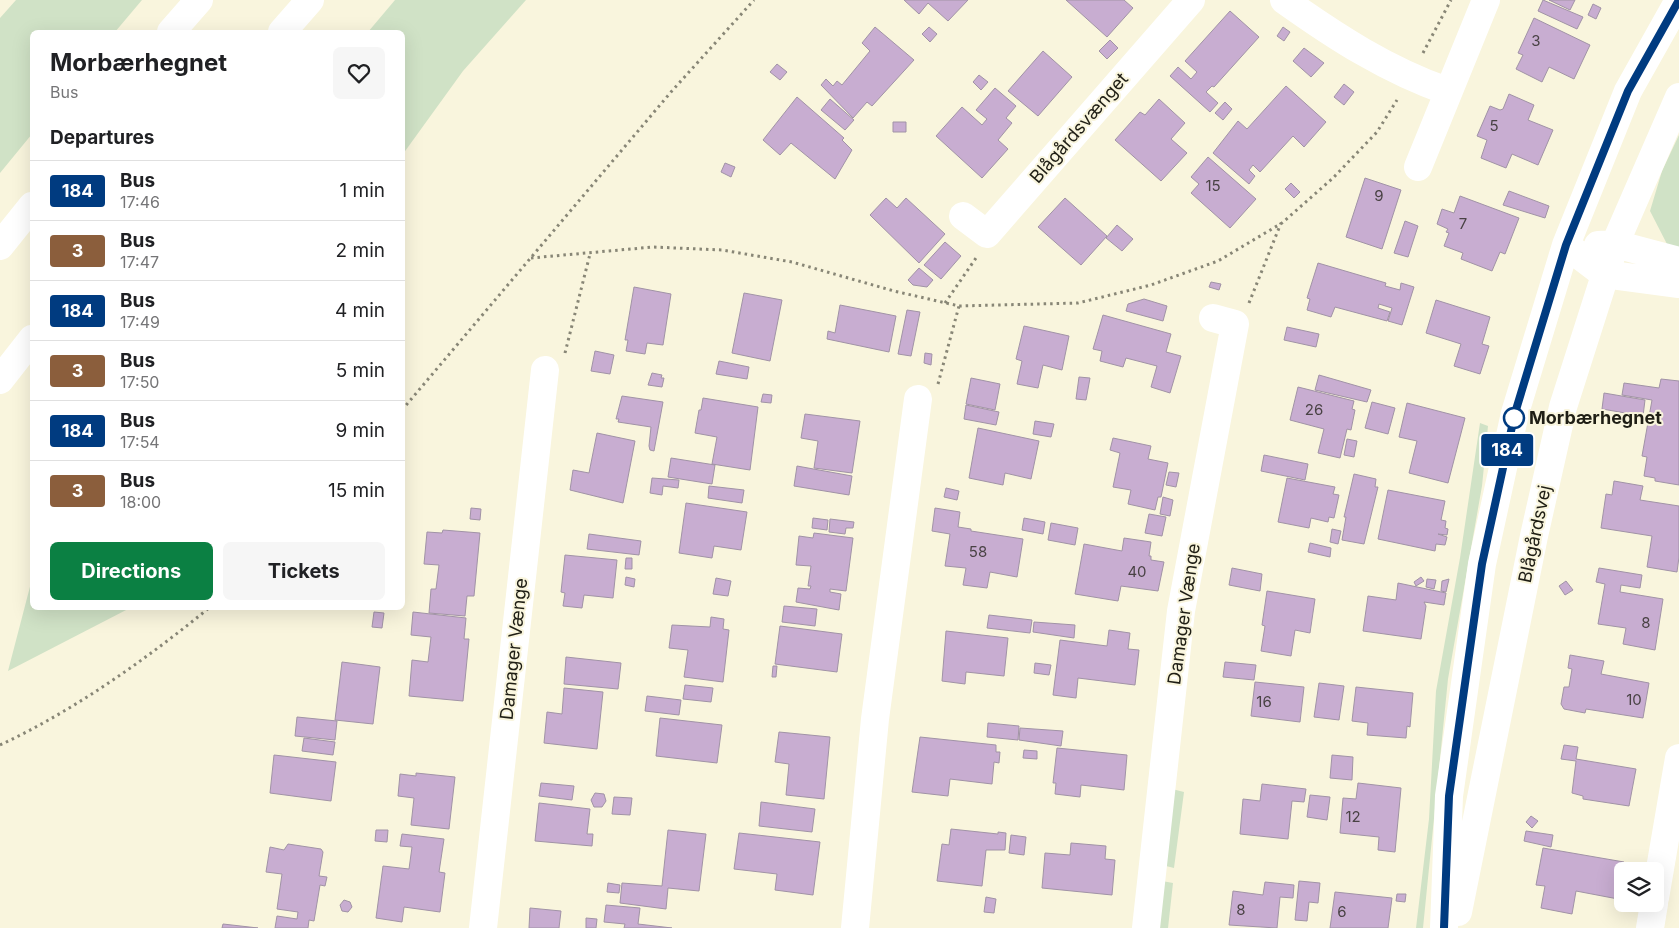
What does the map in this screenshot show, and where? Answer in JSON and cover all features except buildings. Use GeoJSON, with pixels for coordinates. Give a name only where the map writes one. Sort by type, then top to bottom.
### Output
{"type":"FeatureCollection","features":[{"type":"Feature","properties":{"kind":"main road"},"geometry":{"type":"LineString","coordinates":[[173,30],[199,0]]}},
{"type":"Feature","properties":{"kind":"main road"},"geometry":{"type":"LineString","coordinates":[[284,30],[310,0]]}},
{"type":"Feature","properties":{"kind":"main road","name":"Blågårdsvænget"},"geometry":{"type":"LineString","coordinates":[[987,234],[1191,0]]}},
{"type":"Feature","properties":{"kind":"main road"},"geometry":{"type":"LineString","coordinates":[[1284,0],[1339,39],[1411,78],[1447,91]]}},
{"type":"Feature","properties":{"kind":"main road"},"geometry":{"type":"LineString","coordinates":[[1418,168],[1447,91],[1486,0]]}},
{"type":"Feature","properties":{"kind":"main road"},"geometry":{"type":"LineString","coordinates":[[1444,928],[1449,796],[1482,564],[1515,413],[1566,245],[1628,91],[1679,0]]}},
{"type":"Feature","properties":{"kind":"main road","name":"Blågårdsvej"},"geometry":{"type":"LineString","coordinates":[[1454,928],[1534,536],[1561,416],[1604,274],[1615,244],[1679,97]]}},
{"type":"Feature","properties":{"kind":"main road"},"geometry":{"type":"LineString","coordinates":[[0,246],[30,208]]}},
{"type":"Feature","properties":{"kind":"main road"},"geometry":{"type":"LineString","coordinates":[[963,216],[987,234]]}},
{"type":"Feature","properties":{"kind":"main road"},"geometry":{"type":"LineString","coordinates":[[1566,245],[1615,244],[1679,260]]}},
{"type":"Feature","properties":{"kind":"main road"},"geometry":{"type":"LineString","coordinates":[[1566,245],[1604,274],[1679,284]]}},
{"type":"Feature","properties":{"kind":"main road","name":"Damager Vænge"},"geometry":{"type":"LineString","coordinates":[[1146,928],[1181,611],[1224,321]]}},
{"type":"Feature","properties":{"kind":"main road"},"geometry":{"type":"LineString","coordinates":[[0,380],[30,342]]}},
{"type":"Feature","properties":{"kind":"main road","name":"Damager Vænge"},"geometry":{"type":"LineString","coordinates":[[483,928],[545,370]]}},
{"type":"Feature","properties":{"kind":"main road"},"geometry":{"type":"LineString","coordinates":[[854,928],[875,719],[918,399]]}},
{"type":"Feature","properties":{"kind":"main road"},"geometry":{"type":"LineString","coordinates":[[1661,862],[1679,761]]}},
{"type":"Feature","properties":{"kind":"main road"},"geometry":{"type":"LineString","coordinates":[[1650,928],[1653,912]]}},
{"type":"Feature","properties":{"kind":"path"},"geometry":{"type":"LineString","coordinates":[[405,406],[671,92],[754,0]]}},
{"type":"Feature","properties":{"kind":"path"},"geometry":{"type":"LineString","coordinates":[[531,258],[654,247],[722,250],[792,262],[894,291],[959,306],[1078,303],[1151,285],[1218,261],[1282,223],[1333,178],[1377,132],[1411,78],[1451,0]]}},
{"type":"Feature","properties":{"kind":"path"},"geometry":{"type":"LineString","coordinates":[[1224,321],[1246,311],[1282,223]]}},
{"type":"Feature","properties":{"kind":"path"},"geometry":{"type":"LineString","coordinates":[[945,303],[954,286],[983,248],[987,234]]}},
{"type":"Feature","properties":{"kind":"path"},"geometry":{"type":"LineString","coordinates":[[545,370],[562,362],[590,254]]}},
{"type":"Feature","properties":{"kind":"path"},"geometry":{"type":"LineString","coordinates":[[918,399],[939,383],[959,306]]}},
{"type":"Feature","properties":{"kind":"path"},"geometry":{"type":"LineString","coordinates":[[0,745],[30,731],[151,654],[206,610]]}},
{"type":"Feature","properties":{"kind":"green space"},"geometry":{"type":"Polygon","coordinates":[[[16,0],[142,0],[117,30],[30,30],[30,136],[0,173],[0,18],[16,0]]]}},
{"type":"Feature","properties":{"kind":"green space"},"geometry":{"type":"Polygon","coordinates":[[[395,0],[526,0],[463,71],[405,151],[405,30],[370,30],[395,0]]]}},
{"type":"Feature","properties":{"kind":"green space"},"geometry":{"type":"Polygon","coordinates":[[[1679,135],[1679,248],[1668,246],[1650,211],[1662,171],[1679,135]]]}},
{"type":"Feature","properties":{"kind":"green space"},"geometry":{"type":"Polygon","coordinates":[[[1480,423],[1488,426],[1482,486],[1448,679],[1423,928],[1416,928],[1429,819],[1436,691],[1460,558],[1480,423]]]}},
{"type":"Feature","properties":{"kind":"green space"},"geometry":{"type":"Polygon","coordinates":[[[30,587],[30,610],[126,610],[8,671],[30,587]]]}},
{"type":"Feature","properties":{"kind":"green space"},"geometry":{"type":"Polygon","coordinates":[[[1172,789],[1184,792],[1174,868],[1162,865],[1172,789]]]}},
{"type":"Feature","properties":{"kind":"green space"},"geometry":{"type":"Polygon","coordinates":[[[1162,881],[1173,883],[1168,928],[1156,928],[1162,881]]]}},
{"type":"Feature","properties":{"kind":"bus line","name":"184"},"geometry":{"type":"LineString","coordinates":[[1444,928],[1449,796],[1482,564],[1515,413],[1566,245],[1628,91],[1679,0]]}},
{"type":"Feature","properties":{"kind":"place","name":"Morbærhegnet"},"geometry":{"type":"Point","coordinates":[1514,418]}}]}
